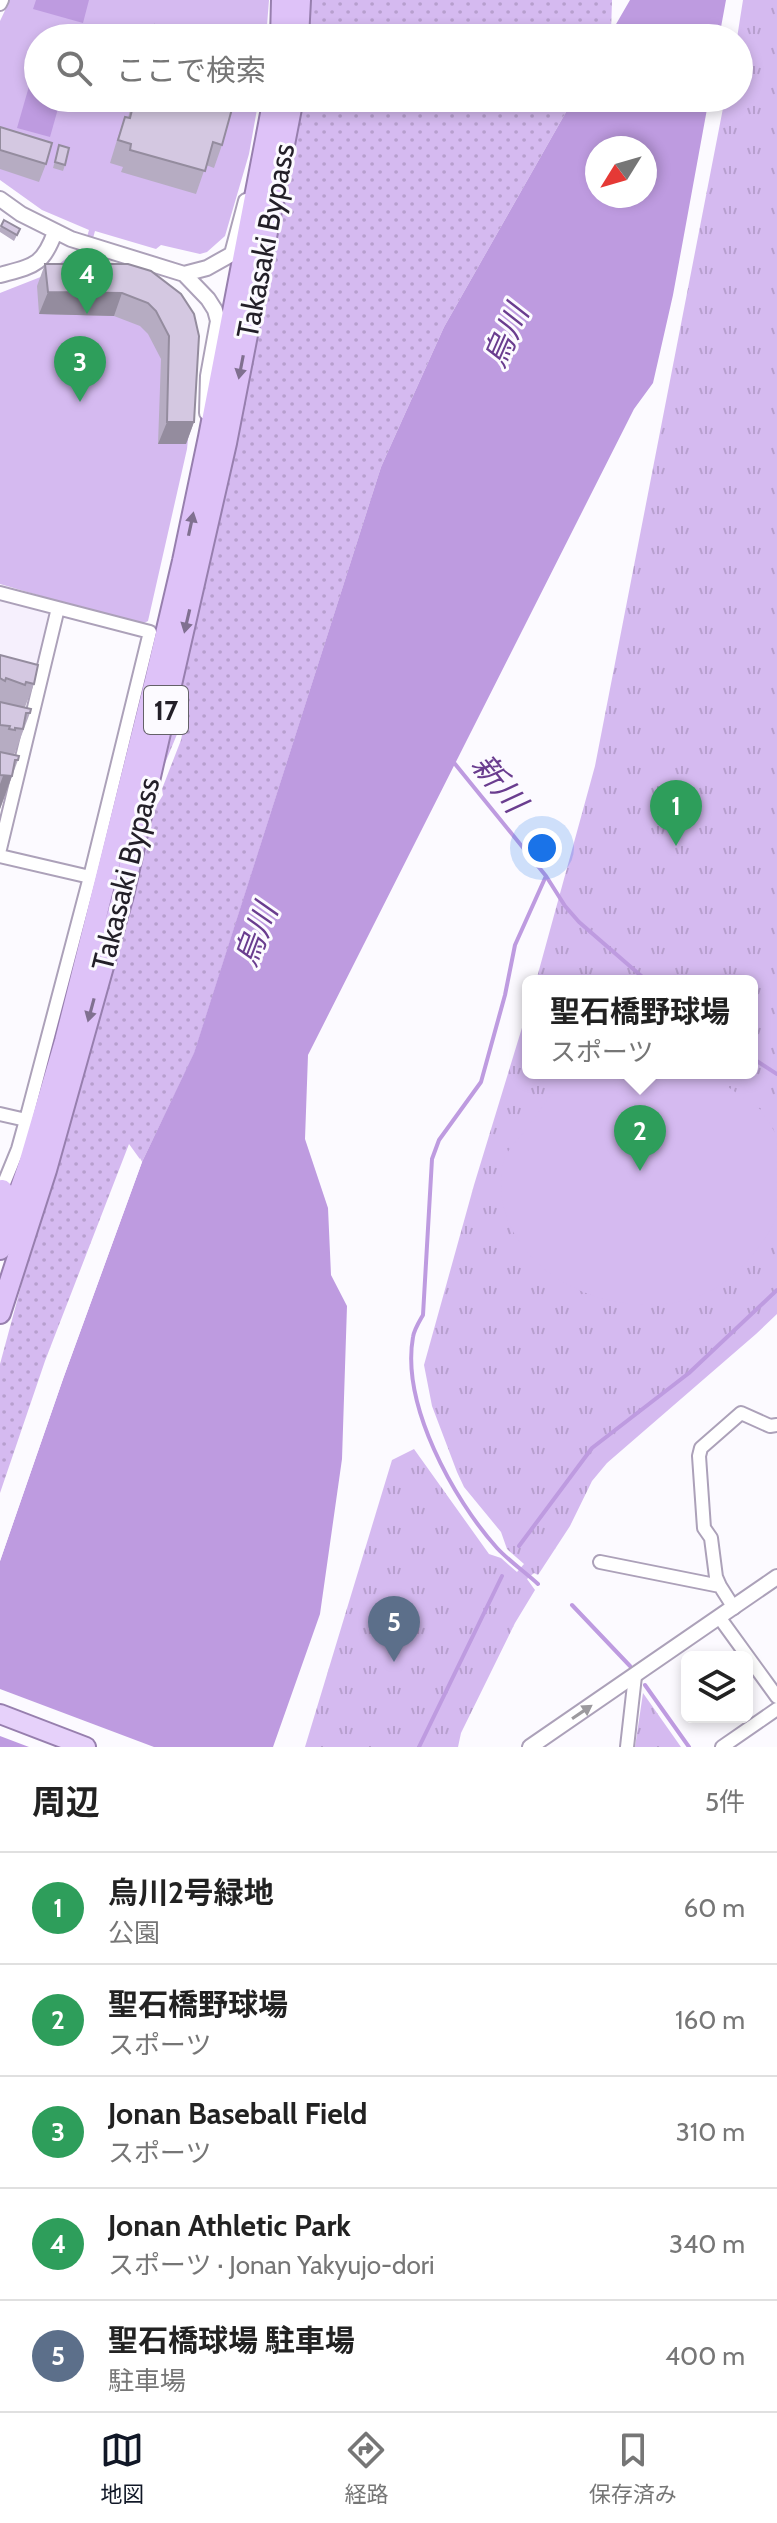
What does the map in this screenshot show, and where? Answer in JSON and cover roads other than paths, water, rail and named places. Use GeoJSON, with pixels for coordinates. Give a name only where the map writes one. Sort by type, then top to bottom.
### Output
{"type":"FeatureCollection","features":[{"type":"Feature","properties":{"kind":"highway"},"geometry":{"type":"LineString","coordinates":[[281,24],[282,0]]}},
{"type":"Feature","properties":{"kind":"highway"},"geometry":{"type":"LineString","coordinates":[[299,24],[300,0]]}},
{"type":"Feature","properties":{"kind":"highway","name":"Takasaki Bypass"},"geometry":{"type":"LineString","coordinates":[[0,1249],[65,1041],[159,666],[209,437],[272,112]]}},
{"type":"Feature","properties":{"kind":"highway","name":"Takasaki Bypass"},"geometry":{"type":"LineString","coordinates":[[0,1313],[46,1170],[126,881],[223,458],[290,112]]}},
{"type":"Feature","properties":{"kind":"highway"},"geometry":{"type":"LineString","coordinates":[[0,1213],[1,1192]]}},
{"type":"Feature","properties":{"kind":"main road"},"geometry":{"type":"LineString","coordinates":[[0,1714],[86,1747]]}},
{"type":"Feature","properties":{"kind":"street"},"geometry":{"type":"LineString","coordinates":[[184,274],[207,268],[232,254],[244,206],[263,160]]}},
{"type":"Feature","properties":{"kind":"street"},"geometry":{"type":"LineString","coordinates":[[0,199],[55,232],[184,274],[208,299],[218,321],[208,376],[209,437]]}},
{"type":"Feature","properties":{"kind":"street"},"geometry":{"type":"LineString","coordinates":[[0,275],[40,262],[55,232]]}},
{"type":"Feature","properties":{"kind":"street"},"geometry":{"type":"LineString","coordinates":[[0,593],[150,632],[26,1120],[1,1192]]}},
{"type":"Feature","properties":{"kind":"street"},"geometry":{"type":"LineString","coordinates":[[0,849],[58,608]]}},
{"type":"Feature","properties":{"kind":"street"},"geometry":{"type":"LineString","coordinates":[[0,856],[90,877]]}},
{"type":"Feature","properties":{"kind":"street"},"geometry":{"type":"LineString","coordinates":[[0,1114],[26,1120]]}},
{"type":"Feature","properties":{"kind":"street"},"geometry":{"type":"LineString","coordinates":[[734,1608],[716,1577],[711,1538],[704,1528],[699,1456],[701,1448],[741,1413],[770,1426],[777,1425]]}},
{"type":"Feature","properties":{"kind":"street"},"geometry":{"type":"LineString","coordinates":[[600,1562],[720,1586]]}},
{"type":"Feature","properties":{"kind":"street"},"geometry":{"type":"LineString","coordinates":[[530,1747],[777,1577]]}},
{"type":"Feature","properties":{"kind":"street"},"geometry":{"type":"LineString","coordinates":[[719,1617],[777,1697]]}},
{"type":"Feature","properties":{"kind":"street"},"geometry":{"type":"LineString","coordinates":[[627,1747],[635,1676]]}},
{"type":"Feature","properties":{"kind":"street"},"geometry":{"type":"LineString","coordinates":[[722,1747],[777,1709]]}},
{"type":"Feature","properties":{"kind":"water"},"geometry":{"type":"Polygon","coordinates":[[[36,0],[89,0],[83,23],[33,9],[36,0]]]}},
{"type":"Feature","properties":{"kind":"water"},"geometry":{"type":"Polygon","coordinates":[[[630,0],[726,0],[722,24],[616,24],[630,0]]]}},
{"type":"Feature","properties":{"kind":"water"},"geometry":{"type":"Polygon","coordinates":[[[24,104],[24,112],[57,112],[50,137],[17,128],[24,104]]]}},
{"type":"Feature","properties":{"kind":"water","name":"烏川"},"geometry":{"type":"Polygon","coordinates":[[[566,112],[706,112],[673,295],[653,383],[634,409],[308,1055],[305,1139],[328,1208],[331,1275],[347,1306],[342,1459],[320,1614],[273,1747],[0,1747],[0,1561],[142,1162],[194,1053],[381,467],[444,327],[566,112]]]}},
{"type":"Feature","properties":{"kind":"waterway","name":"新川"},"geometry":{"type":"LineString","coordinates":[[451,759],[546,876],[579,922],[640,975]]}},
{"type":"Feature","properties":{"kind":"waterway"},"geometry":{"type":"LineString","coordinates":[[538,1584],[497,1548],[480,1528],[448,1477],[423,1420],[411,1363],[414,1334],[423,1315],[432,1159],[439,1140],[481,1082],[515,945],[546,876]]}},
{"type":"Feature","properties":{"kind":"waterway","name":"新川"},"geometry":{"type":"LineString","coordinates":[[758,1062],[777,1074]]}},
{"type":"Feature","properties":{"kind":"waterway"},"geometry":{"type":"LineString","coordinates":[[519,1546],[592,1448],[689,1373],[777,1290]]}},
{"type":"Feature","properties":{"kind":"waterway"},"geometry":{"type":"LineString","coordinates":[[419,1747],[502,1576]]}},
{"type":"Feature","properties":{"kind":"waterway"},"geometry":{"type":"LineString","coordinates":[[572,1605],[630,1666]]}},
{"type":"Feature","properties":{"kind":"waterway"},"geometry":{"type":"LineString","coordinates":[[645,1685],[689,1747]]}},
{"type":"Feature","properties":{"kind":"place","name":"Jonan Athletic Park"},"geometry":{"type":"Point","coordinates":[87,314]}},
{"type":"Feature","properties":{"kind":"place","name":"Jonan Baseball Field"},"geometry":{"type":"Point","coordinates":[80,402]}},
{"type":"Feature","properties":{"kind":"place","name":"烏川2号緑地"},"geometry":{"type":"Point","coordinates":[676,846]}},
{"type":"Feature","properties":{"kind":"place","name":"聖石橋野球場"},"geometry":{"type":"Point","coordinates":[640,1171]}},
{"type":"Feature","properties":{"kind":"place","name":"聖石橋球場 駐車場"},"geometry":{"type":"Point","coordinates":[394,1662]}}]}
